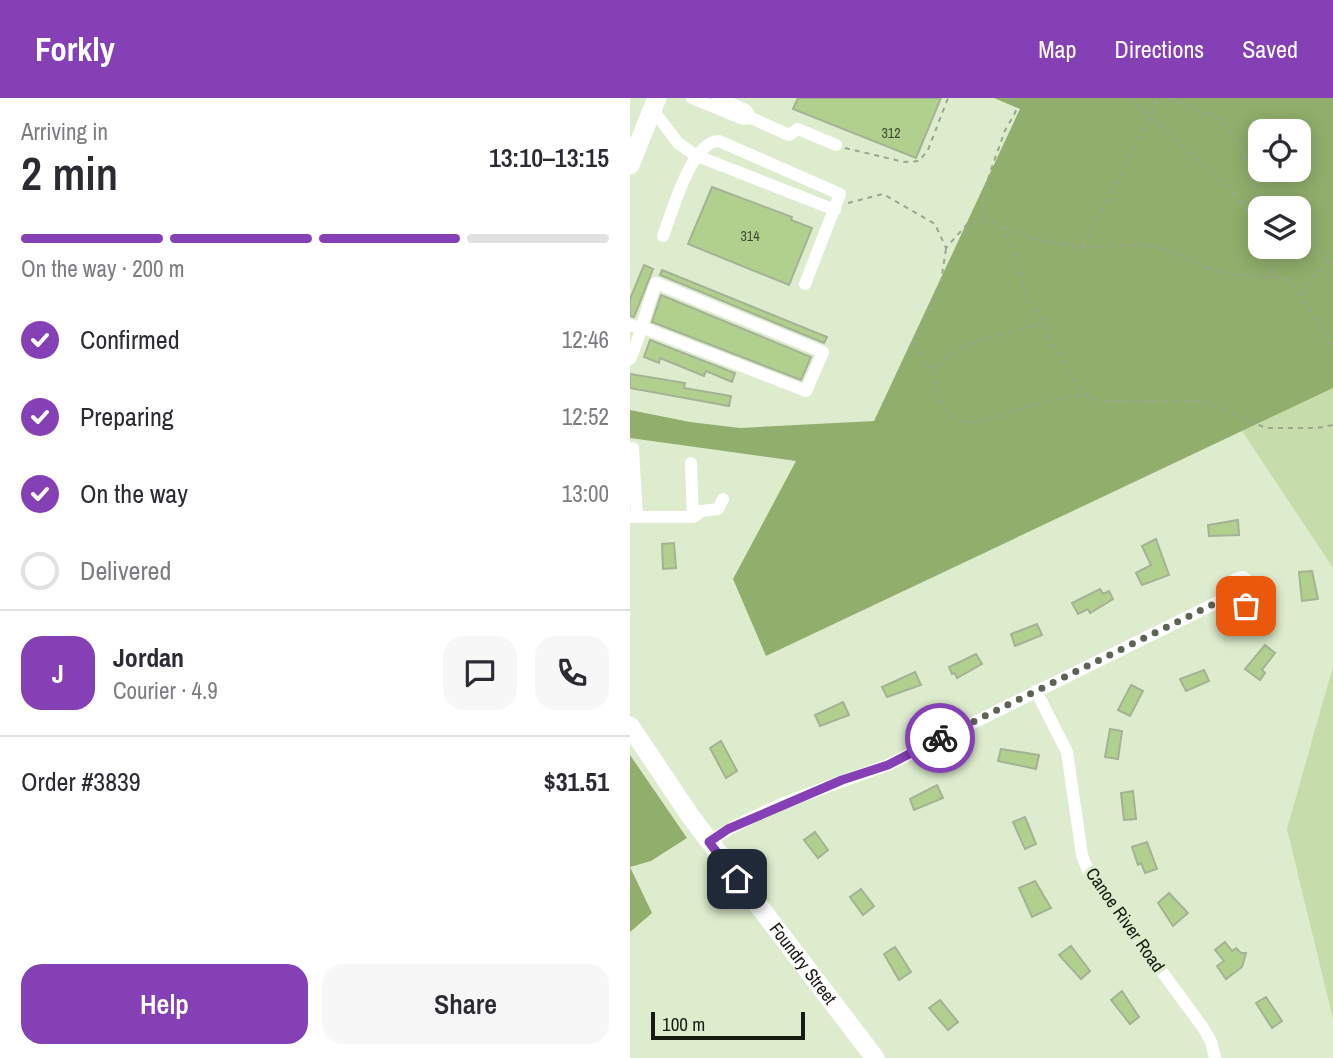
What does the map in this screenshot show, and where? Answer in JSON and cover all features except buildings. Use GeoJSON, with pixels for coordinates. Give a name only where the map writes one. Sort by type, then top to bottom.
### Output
{"type":"FeatureCollection","features":[{"type":"Feature","properties":{"kind":"highway"},"geometry":{"type":"LineString","coordinates":[[630,165],[655,104]]}},
{"type":"Feature","properties":{"kind":"highway","name":"Foundry Street"},"geometry":{"type":"LineString","coordinates":[[631,732],[709,842],[875,1058]]}},
{"type":"Feature","properties":{"kind":"street"},"geometry":{"type":"LineString","coordinates":[[692,98],[721,101],[746,110],[751,118],[789,135],[798,129],[836,145]]}},
{"type":"Feature","properties":{"kind":"street"},"geometry":{"type":"LineString","coordinates":[[655,104],[678,143],[695,155],[835,210]]}},
{"type":"Feature","properties":{"kind":"street"},"geometry":{"type":"LineString","coordinates":[[663,236],[695,155],[715,141],[839,192],[835,210],[805,284]]}},
{"type":"Feature","properties":{"kind":"street"},"geometry":{"type":"LineString","coordinates":[[630,359],[638,340],[634,326],[656,284],[823,352],[806,391],[634,326]]}},
{"type":"Feature","properties":{"kind":"street"},"geometry":{"type":"LineString","coordinates":[[633,449],[634,517],[693,517],[702,511],[718,509],[723,499]]}},
{"type":"Feature","properties":{"kind":"street"},"geometry":{"type":"LineString","coordinates":[[691,463],[693,517]]}},
{"type":"Feature","properties":{"kind":"street"},"geometry":{"type":"LineString","coordinates":[[709,842],[728,829],[842,780],[888,765],[1224,599]]}},
{"type":"Feature","properties":{"kind":"street","name":"Canoe River Road"},"geometry":{"type":"LineString","coordinates":[[1035,691],[1067,752],[1078,836],[1088,871],[1204,1029],[1215,1058]]}},
{"type":"Feature","properties":{"kind":"path"},"geometry":{"type":"LineString","coordinates":[[836,145],[904,162],[919,161],[928,150],[948,98]]}},
{"type":"Feature","properties":{"kind":"path"},"geometry":{"type":"LineString","coordinates":[[983,219],[984,187],[1006,130],[1017,110],[1017,102],[1006,98]]}},
{"type":"Feature","properties":{"kind":"path"},"geometry":{"type":"LineString","coordinates":[[1129,98],[1223,182],[1248,210]]}},
{"type":"Feature","properties":{"kind":"path"},"geometry":{"type":"LineString","coordinates":[[1082,248],[1151,116],[1157,98]]}},
{"type":"Feature","properties":{"kind":"path"},"geometry":{"type":"LineString","coordinates":[[1168,98],[1217,118],[1230,129],[1243,154],[1256,196]]}},
{"type":"Feature","properties":{"kind":"path"},"geometry":{"type":"LineString","coordinates":[[835,210],[848,203],[883,194],[936,223],[946,248]]}},
{"type":"Feature","properties":{"kind":"path"},"geometry":{"type":"LineString","coordinates":[[1045,324],[998,335],[958,349],[934,368],[924,366],[913,342],[940,288],[946,248],[962,227],[983,219],[1036,239],[1082,248],[1141,244],[1168,250],[1221,273],[1270,275],[1293,284],[1333,344]]}},
{"type":"Feature","properties":{"kind":"path"},"geometry":{"type":"LineString","coordinates":[[1002,227],[1016,254],[1027,298],[1045,324],[1051,342],[1077,384],[1088,395],[1099,401],[1203,401],[1266,428],[1317,428],[1333,425]]}},
{"type":"Feature","properties":{"kind":"path"},"geometry":{"type":"LineString","coordinates":[[1300,296],[1311,279],[1332,262],[1311,250]]}},
{"type":"Feature","properties":{"kind":"path"},"geometry":{"type":"LineString","coordinates":[[1270,275],[1275,259]]}},
{"type":"Feature","properties":{"kind":"path"},"geometry":{"type":"LineString","coordinates":[[934,368],[936,393],[946,410],[955,418],[968,423],[991,421],[1038,403],[1088,395]]}},
{"type":"Feature","properties":{"kind":"green space"},"geometry":{"type":"Polygon","coordinates":[[[994,98],[1333,98],[1333,388],[766,656],[733,579],[796,461],[630,438],[630,410],[690,422],[740,428],[874,421],[1020,109],[994,98]]]}},
{"type":"Feature","properties":{"kind":"green space"},"geometry":{"type":"Polygon","coordinates":[[[1333,388],[1333,568],[1242,431],[1333,388]]]}},
{"type":"Feature","properties":{"kind":"green space"},"geometry":{"type":"Polygon","coordinates":[[[1333,666],[1333,1019],[1287,829],[1333,666]]]}},
{"type":"Feature","properties":{"kind":"green space"},"geometry":{"type":"Polygon","coordinates":[[[630,755],[687,838],[651,861],[630,867],[630,755]]]}},
{"type":"Feature","properties":{"kind":"green space"},"geometry":{"type":"Polygon","coordinates":[[[630,867],[652,913],[630,932],[630,867]]]}},
{"type":"Feature","properties":{"kind":"way so far"},"geometry":{"type":"LineString","coordinates":[[940,738],[1224,599],[1233,606],[1246,606]]}},
{"type":"Feature","properties":{"kind":"route"},"geometry":{"type":"LineString","coordinates":[[737,879],[709,842],[728,829],[842,780],[888,765],[940,738]]}}]}
